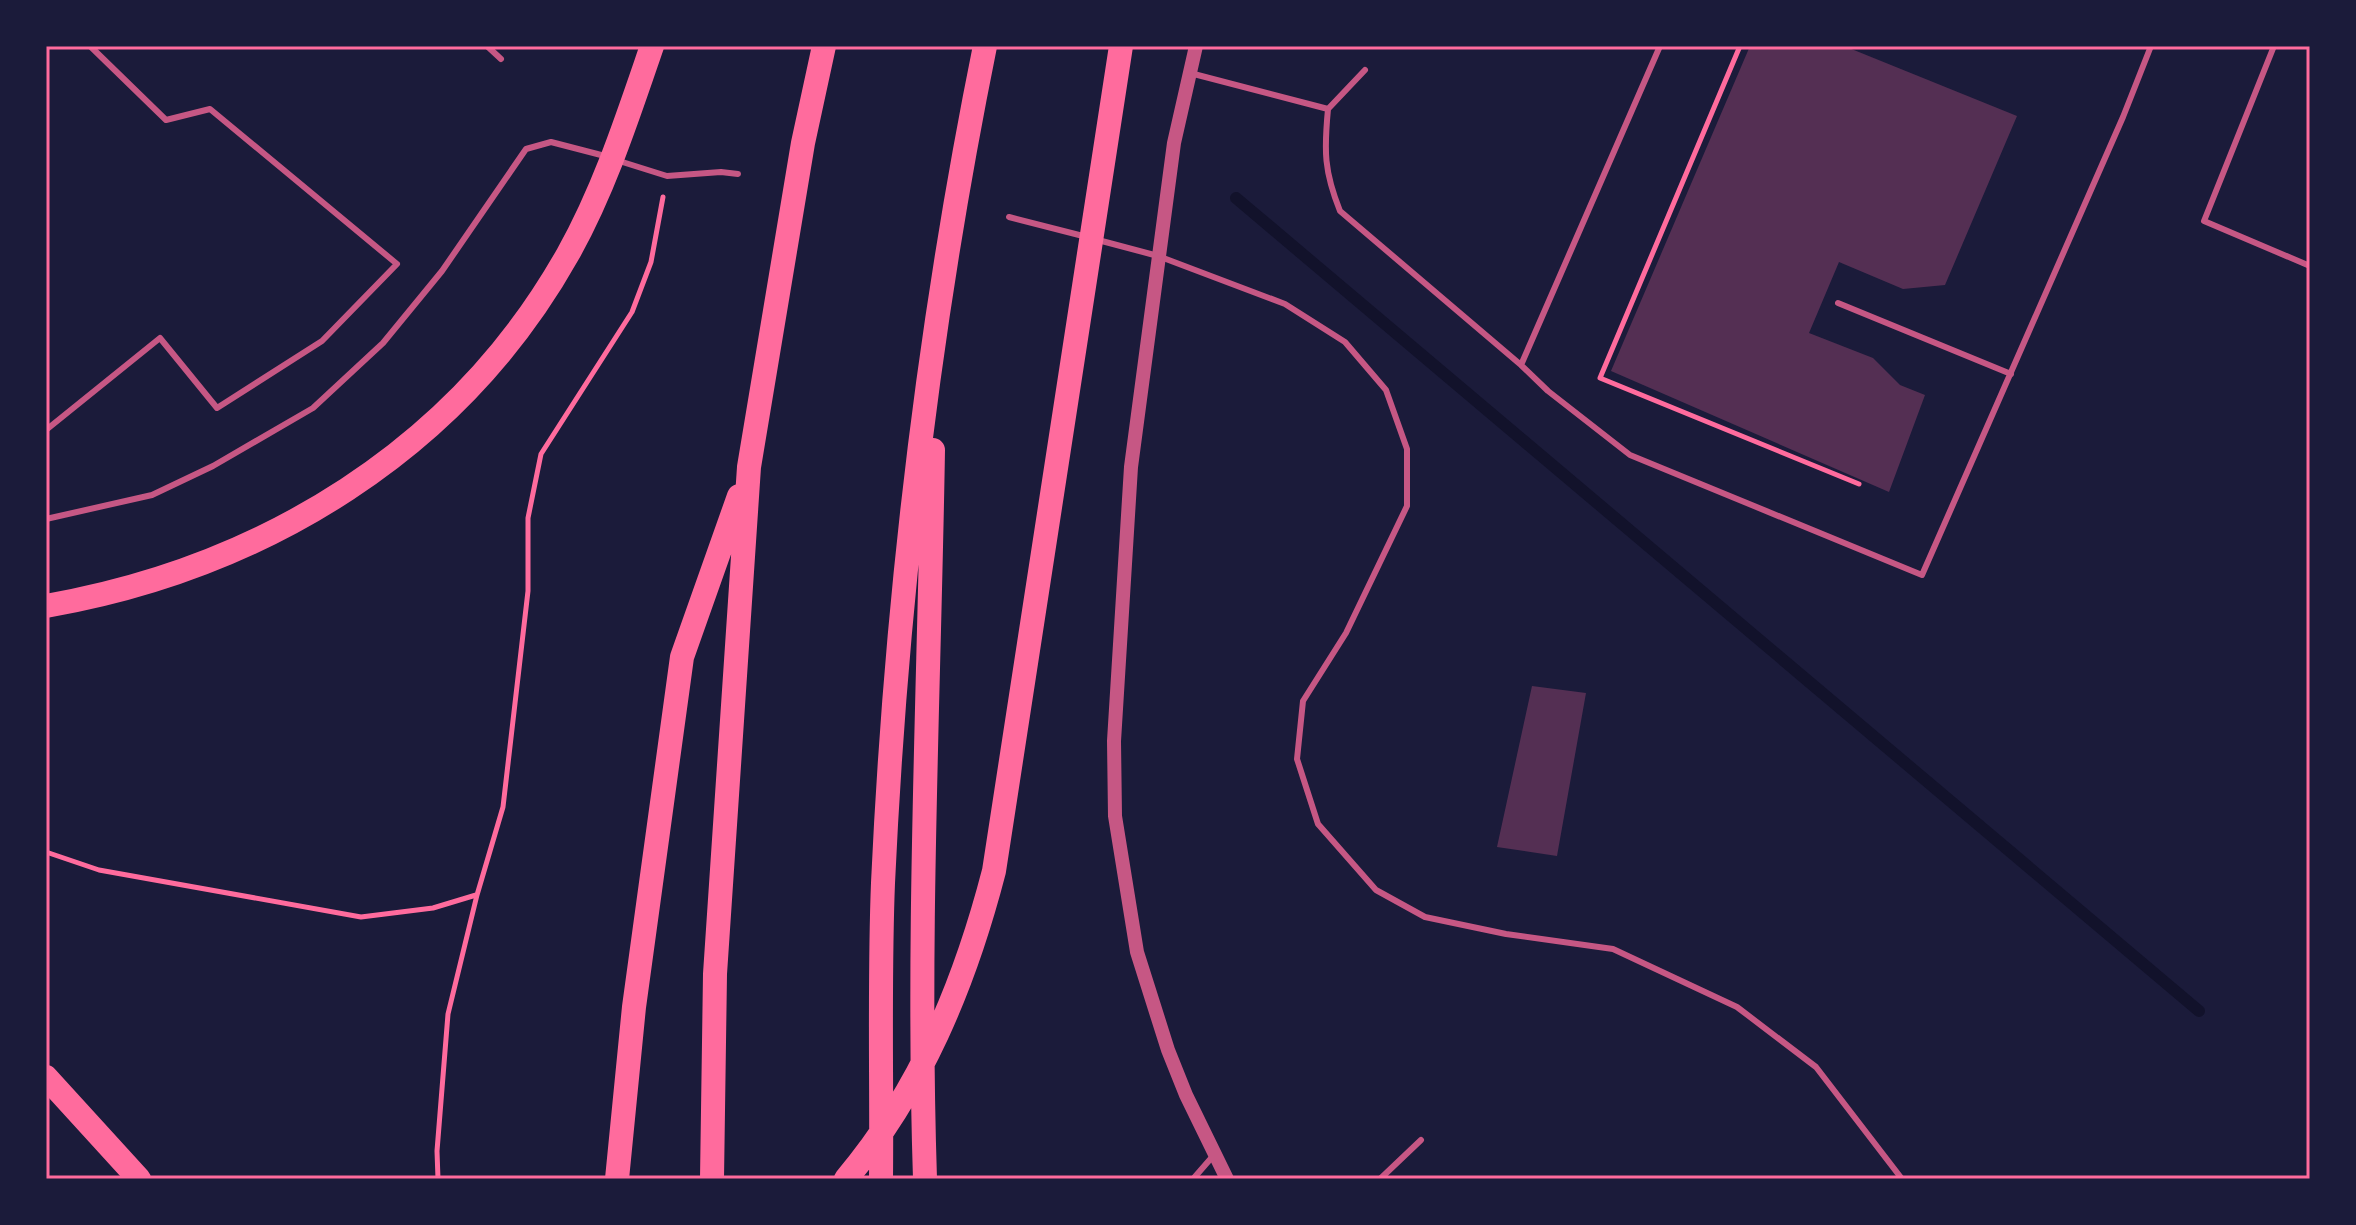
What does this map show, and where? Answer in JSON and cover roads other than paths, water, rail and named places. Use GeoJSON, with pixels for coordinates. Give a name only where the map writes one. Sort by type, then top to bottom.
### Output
{"type":"FeatureCollection","features":[{"type":"Feature","properties":{"kind":"highway"},"geometry":{"type":"LineString","coordinates":[[46,606],[96,597],[182,571],[259,539],[342,495],[410,444],[459,400],[537,302],[568,254],[630,111],[652,46]]}},
{"type":"Feature","properties":{"kind":"highway"},"geometry":{"type":"LineString","coordinates":[[712,1179],[715,974],[749,467],[803,143],[824,46]]}},
{"type":"Feature","properties":{"kind":"highway"},"geometry":{"type":"LineString","coordinates":[[881,1179],[883,886],[910,523],[952,215],[985,46]]}},
{"type":"Feature","properties":{"kind":"highway"},"geometry":{"type":"LineString","coordinates":[[846,1179],[896,1111],[928,1055],[955,996],[977,934],[994,871],[1121,46]]}},
{"type":"Feature","properties":{"kind":"highway"},"geometry":{"type":"LineString","coordinates":[[925,1179],[921,1074],[922,904],[929,709],[934,336]]}},
{"type":"Feature","properties":{"kind":"highway"},"geometry":{"type":"LineString","coordinates":[[617,1179],[634,1007],[682,657],[749,467]]}},
{"type":"Feature","properties":{"kind":"highway"},"geometry":{"type":"LineString","coordinates":[[46,1077],[139,1179]]}},
{"type":"Feature","properties":{"kind":"street"},"geometry":{"type":"LineString","coordinates":[[1196,46],[1174,143],[1131,467],[1114,741],[1115,816],[1137,952],[1168,1050],[1213,1156],[1227,1179]]}},
{"type":"Feature","properties":{"kind":"lane"},"geometry":{"type":"LineString","coordinates":[[46,430],[160,338],[217,408],[322,341],[397,264],[210,109],[166,120],[90,46]]}},
{"type":"Feature","properties":{"kind":"lane"},"geometry":{"type":"LineString","coordinates":[[487,46],[501,59]]}},
{"type":"Feature","properties":{"kind":"lane"},"geometry":{"type":"LineString","coordinates":[[1521,365],[1660,46]]}},
{"type":"Feature","properties":{"kind":"lane"},"geometry":{"type":"LineString","coordinates":[[1365,70],[1328,109],[1324,149],[1329,183],[1340,211],[1548,391],[1630,455],[1922,575],[2123,117],[2151,46]]}},
{"type":"Feature","properties":{"kind":"lane"},"geometry":{"type":"LineString","coordinates":[[2274,46],[2204,221],[2310,266]]}},
{"type":"Feature","properties":{"kind":"lane"},"geometry":{"type":"LineString","coordinates":[[1189,72],[1328,109]]}},
{"type":"Feature","properties":{"kind":"lane"},"geometry":{"type":"LineString","coordinates":[[46,519],[152,495],[213,466],[313,408],[383,343],[442,271],[526,149],[551,142],[573,146],[667,176],[721,172],[738,174]]}},
{"type":"Feature","properties":{"kind":"lane"},"geometry":{"type":"LineString","coordinates":[[1009,217],[1158,256],[1285,304],[1345,342],[1386,390],[1407,449],[1407,506],[1346,633],[1303,701],[1297,759],[1318,824],[1376,890],[1425,917],[1506,934],[1613,949],[1737,1007],[1816,1067],[1902,1179]]}},
{"type":"Feature","properties":{"kind":"lane"},"geometry":{"type":"LineString","coordinates":[[1838,303],[2011,374]]}},
{"type":"Feature","properties":{"kind":"lane"},"geometry":{"type":"LineString","coordinates":[[1380,1179],[1421,1140]]}},
{"type":"Feature","properties":{"kind":"lane"},"geometry":{"type":"LineString","coordinates":[[1193,1179],[1213,1156]]}},
{"type":"Feature","properties":{"kind":"waterway"},"geometry":{"type":"LineString","coordinates":[[1236,198],[2199,1011]]}}]}
